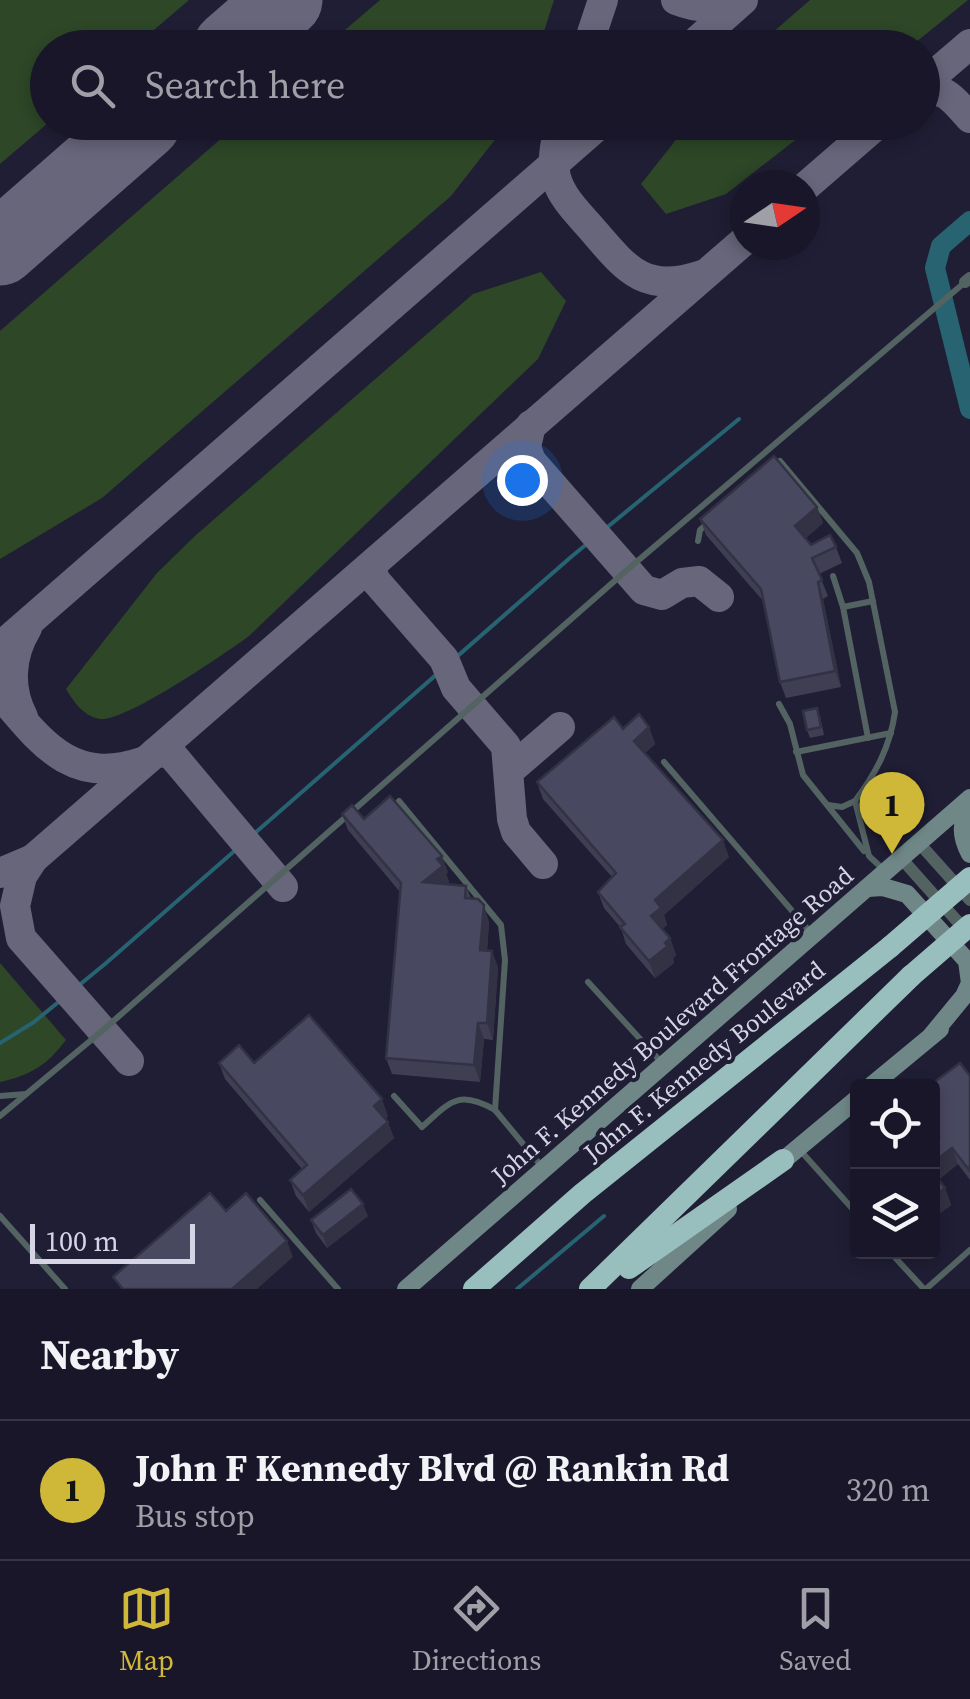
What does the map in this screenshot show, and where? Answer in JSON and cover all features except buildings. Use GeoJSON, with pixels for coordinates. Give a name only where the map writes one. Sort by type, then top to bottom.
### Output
{"type":"FeatureCollection","features":[{"type":"Feature","properties":{"kind":"highway","name":"John F. Kennedy Boulevard"},"geometry":{"type":"LineString","coordinates":[[474,1289],[582,1194],[970,878]]}},
{"type":"Feature","properties":{"kind":"highway"},"geometry":{"type":"LineString","coordinates":[[593,1289],[910,976],[970,925]]}},
{"type":"Feature","properties":{"kind":"highway"},"geometry":{"type":"LineString","coordinates":[[593,1289],[790,1154]]}},
{"type":"Feature","properties":{"kind":"street","name":"John F. Kennedy Boulevard Frontage Road"},"geometry":{"type":"LineString","coordinates":[[406,1289],[970,798]]}},
{"type":"Feature","properties":{"kind":"street"},"geometry":{"type":"LineString","coordinates":[[970,809],[962,829],[970,854]]}},
{"type":"Feature","properties":{"kind":"street"},"geometry":{"type":"LineString","coordinates":[[919,843],[970,900]]}},
{"type":"Feature","properties":{"kind":"street"},"geometry":{"type":"LineString","coordinates":[[902,858],[970,934]]}},
{"type":"Feature","properties":{"kind":"street"},"geometry":{"type":"LineString","coordinates":[[867,888],[883,886],[907,894],[967,961],[970,983],[964,996],[931,1036]]}},
{"type":"Feature","properties":{"kind":"street"},"geometry":{"type":"LineString","coordinates":[[879,1079],[970,1004]]}},
{"type":"Feature","properties":{"kind":"street"},"geometry":{"type":"LineString","coordinates":[[640,1289],[850,1105]]}},
{"type":"Feature","properties":{"kind":"lane"},"geometry":{"type":"LineString","coordinates":[[0,1116],[627,570],[968,280]]}},
{"type":"Feature","properties":{"kind":"lane"},"geometry":{"type":"LineString","coordinates":[[767,472],[780,461],[857,553],[873,601],[895,712],[892,733],[877,772],[855,801],[842,807],[828,805]]}},
{"type":"Feature","properties":{"kind":"lane"},"geometry":{"type":"LineString","coordinates":[[698,541],[700,530],[714,518]]}},
{"type":"Feature","properties":{"kind":"lane"},"geometry":{"type":"LineString","coordinates":[[832,576],[843,607],[868,738]]}},
{"type":"Feature","properties":{"kind":"lane"},"geometry":{"type":"LineString","coordinates":[[843,607],[873,601]]}},
{"type":"Feature","properties":{"kind":"lane"},"geometry":{"type":"LineString","coordinates":[[779,704],[790,724],[803,775],[868,856],[886,872]]}},
{"type":"Feature","properties":{"kind":"lane"},"geometry":{"type":"LineString","coordinates":[[796,752],[892,733]]}},
{"type":"Feature","properties":{"kind":"lane"},"geometry":{"type":"LineString","coordinates":[[664,762],[812,935]]}},
{"type":"Feature","properties":{"kind":"lane"},"geometry":{"type":"LineString","coordinates":[[399,801],[501,925],[505,960],[495,1110]]}},
{"type":"Feature","properties":{"kind":"lane"},"geometry":{"type":"LineString","coordinates":[[855,801],[868,856]]}},
{"type":"Feature","properties":{"kind":"lane"},"geometry":{"type":"LineString","coordinates":[[588,982],[664,1065]]}},
{"type":"Feature","properties":{"kind":"lane"},"geometry":{"type":"LineString","coordinates":[[0,1096],[27,1094]]}},
{"type":"Feature","properties":{"kind":"lane"},"geometry":{"type":"LineString","coordinates":[[394,1096],[422,1127],[451,1101],[480,1101],[495,1110],[544,1169]]}},
{"type":"Feature","properties":{"kind":"lane"},"geometry":{"type":"LineString","coordinates":[[790,1154],[850,1208]]}},
{"type":"Feature","properties":{"kind":"lane"},"geometry":{"type":"LineString","coordinates":[[260,1200],[338,1289]]}},
{"type":"Feature","properties":{"kind":"lane"},"geometry":{"type":"LineString","coordinates":[[0,1216],[64,1289]]}},
{"type":"Feature","properties":{"kind":"lane"},"geometry":{"type":"LineString","coordinates":[[897,1259],[925,1289],[970,1250]]}},
{"type":"Feature","properties":{"kind":"green space"},"geometry":{"type":"Polygon","coordinates":[[[0,0],[189,0],[154,30],[30,30],[30,138],[0,164],[0,0]]]}},
{"type":"Feature","properties":{"kind":"green space"},"geometry":{"type":"Polygon","coordinates":[[[380,0],[554,0],[544,30],[345,30],[380,0]]]}},
{"type":"Feature","properties":{"kind":"green space"},"geometry":{"type":"Polygon","coordinates":[[[810,0],[968,0],[931,30],[776,30],[810,0]]]}},
{"type":"Feature","properties":{"kind":"green space"},"geometry":{"type":"Polygon","coordinates":[[[219,140],[495,140],[451,196],[102,498],[0,559],[0,331],[219,140]]]}},
{"type":"Feature","properties":{"kind":"green space"},"geometry":{"type":"Polygon","coordinates":[[[676,140],[795,140],[757,170],[730,170],[730,191],[726,194],[666,214],[641,184],[676,140]]]}},
{"type":"Feature","properties":{"kind":"green space"},"geometry":{"type":"Polygon","coordinates":[[[541,272],[566,301],[538,359],[249,636],[131,710],[100,719],[80,708],[66,689],[157,573],[196,535],[473,294],[541,272]]]}},
{"type":"Feature","properties":{"kind":"green space"},"geometry":{"type":"Polygon","coordinates":[[[0,963],[66,1040],[38,1068],[0,1082],[0,963]]]}},
{"type":"Feature","properties":{"kind":"waterway"},"geometry":{"type":"LineString","coordinates":[[970,221],[941,246],[935,268],[970,409]]}},
{"type":"Feature","properties":{"kind":"waterway"},"geometry":{"type":"LineString","coordinates":[[0,1043],[34,1022],[105,964],[571,557],[739,419]]}},
{"type":"Feature","properties":{"kind":"waterway"},"geometry":{"type":"LineString","coordinates":[[517,1289],[604,1216]]}},
{"type":"Feature","properties":{"kind":"taxiway"},"geometry":{"type":"LineString","coordinates":[[593,30],[603,0]]}},
{"type":"Feature","properties":{"kind":"taxiway"},"geometry":{"type":"LineString","coordinates":[[676,0],[708,7],[740,0]]}},
{"type":"Feature","properties":{"kind":"taxiway"},"geometry":{"type":"LineString","coordinates":[[709,30],[743,0]]}},
{"type":"Feature","properties":{"kind":"taxiway"},"geometry":{"type":"LineString","coordinates":[[940,70],[970,44]]}},
{"type":"Feature","properties":{"kind":"taxiway"},"geometry":{"type":"LineString","coordinates":[[940,92],[970,118]]}},
{"type":"Feature","properties":{"kind":"taxiway"},"geometry":{"type":"LineString","coordinates":[[556,140],[554,156],[558,184],[570,204],[615,256],[651,280],[665,282],[702,275]]}},
{"type":"Feature","properties":{"kind":"taxiway"},"geometry":{"type":"LineString","coordinates":[[0,647],[581,140]]}},
{"type":"Feature","properties":{"kind":"taxiway"},"geometry":{"type":"LineString","coordinates":[[820,174],[859,140]]}},
{"type":"Feature","properties":{"kind":"taxiway"},"geometry":{"type":"LineString","coordinates":[[0,873],[33,859],[730,253]]}},
{"type":"Feature","properties":{"kind":"taxiway"},"geometry":{"type":"LineString","coordinates":[[531,425],[526,447],[531,461],[644,590],[662,595],[682,583],[699,581],[719,597]]}},
{"type":"Feature","properties":{"kind":"taxiway"},"geometry":{"type":"LineString","coordinates":[[375,562],[375,580],[444,659],[456,688],[506,746],[516,832],[543,864]]}},
{"type":"Feature","properties":{"kind":"taxiway"},"geometry":{"type":"LineString","coordinates":[[23,717],[15,695],[13,672],[27,628]]}},
{"type":"Feature","properties":{"kind":"taxiway"},"geometry":{"type":"LineString","coordinates":[[0,694],[44,743],[77,764],[117,768],[142,762]]}},
{"type":"Feature","properties":{"kind":"taxiway"},"geometry":{"type":"LineString","coordinates":[[509,771],[560,727]]}},
{"type":"Feature","properties":{"kind":"taxiway"},"geometry":{"type":"LineString","coordinates":[[155,753],[173,756],[283,887]]}},
{"type":"Feature","properties":{"kind":"taxiway"},"geometry":{"type":"LineString","coordinates":[[33,859],[22,876],[15,906],[21,938],[129,1061]]}},
{"type":"Feature","properties":{"kind":"runway"},"geometry":{"type":"LineString","coordinates":[[251,30],[285,0]]}},
{"type":"Feature","properties":{"kind":"runway"},"geometry":{"type":"LineString","coordinates":[[0,248],[123,140]]}},
{"type":"Feature","properties":{"kind":"place","name":"John F Kennedy Blvd @ Rankin Rd"},"geometry":{"type":"Point","coordinates":[892,854]}}]}
